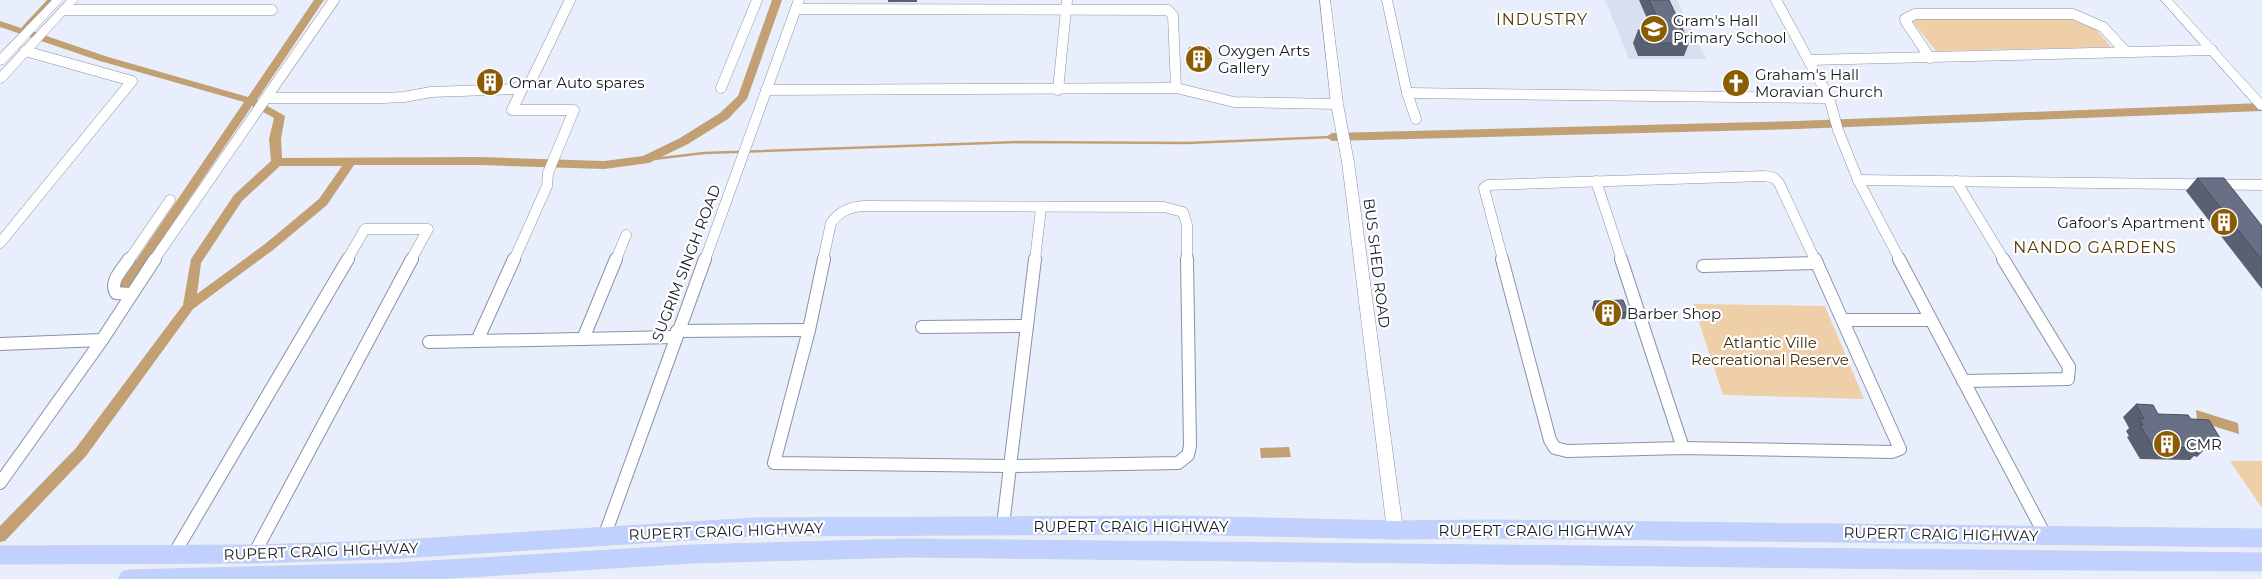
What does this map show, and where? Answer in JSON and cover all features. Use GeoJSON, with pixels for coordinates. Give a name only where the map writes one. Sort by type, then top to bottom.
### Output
{"type":"FeatureCollection","features":[{"type":"Feature","properties":{"kind":"main road","name":"RUPERT CRAIG HIGHWAY"},"geometry":{"type":"LineString","coordinates":[[1,556],[254,554],[384,550],[755,527],[1003,525],[1178,525],[1395,530],[2262,538]]}},
{"type":"Feature","properties":{"kind":"main road","name":"RUPERT CRAIG HIGHWAY"},"geometry":{"type":"LineString","coordinates":[[129,579],[397,572],[693,554],[908,548],[1916,560],[2262,562]]}},
{"type":"Feature","properties":{"kind":"street"},"geometry":{"type":"LineString","coordinates":[[0,61],[29,29],[61,5],[73,0]]}},
{"type":"Feature","properties":{"kind":"street"},"geometry":{"type":"LineString","coordinates":[[0,483],[102,340],[130,294],[334,0]]}},
{"type":"Feature","properties":{"kind":"street"},"geometry":{"type":"LineString","coordinates":[[267,98],[404,97],[431,92],[514,89],[524,86],[531,81],[570,0]]}},
{"type":"Feature","properties":{"kind":"street"},"geometry":{"type":"LineString","coordinates":[[721,88],[757,0]]}},
{"type":"Feature","properties":{"kind":"street","name":"BUS SHED ROAD"},"geometry":{"type":"LineString","coordinates":[[1325,0],[1395,530]]}},
{"type":"Feature","properties":{"kind":"street"},"geometry":{"type":"LineString","coordinates":[[1387,0],[1407,93],[1416,119]]}},
{"type":"Feature","properties":{"kind":"street"},"geometry":{"type":"LineString","coordinates":[[1776,0],[1830,98],[1831,109],[1838,130],[1858,180],[1930,320],[2045,535]]}},
{"type":"Feature","properties":{"kind":"street"},"geometry":{"type":"LineString","coordinates":[[2166,0],[2262,106]]}},
{"type":"Feature","properties":{"kind":"street"},"geometry":{"type":"LineString","coordinates":[[61,5],[272,10]]}},
{"type":"Feature","properties":{"kind":"street"},"geometry":{"type":"LineString","coordinates":[[0,79],[42,32],[61,5]]}},
{"type":"Feature","properties":{"kind":"street"},"geometry":{"type":"LineString","coordinates":[[798,5],[1066,5],[1170,11],[1173,16],[1176,88]]}},
{"type":"Feature","properties":{"kind":"street","name":"SUGRIM SINGH ROAD"},"geometry":{"type":"LineString","coordinates":[[604,536],[676,334],[798,5]]}},
{"type":"Feature","properties":{"kind":"street"},"geometry":{"type":"LineString","coordinates":[[1058,90],[1066,5]]}},
{"type":"Feature","properties":{"kind":"street"},"geometry":{"type":"LineString","coordinates":[[1930,58],[1906,22],[1906,19],[1910,16],[1929,13],[2073,14],[2089,19],[2103,27],[2126,52]]}},
{"type":"Feature","properties":{"kind":"street"},"geometry":{"type":"LineString","coordinates":[[0,243],[132,81],[29,47]]}},
{"type":"Feature","properties":{"kind":"street"},"geometry":{"type":"LineString","coordinates":[[1809,60],[2212,50]]}},
{"type":"Feature","properties":{"kind":"street"},"geometry":{"type":"LineString","coordinates":[[477,341],[547,186],[548,174],[574,110],[512,110],[524,86]]}},
{"type":"Feature","properties":{"kind":"street"},"geometry":{"type":"LineString","coordinates":[[766,90],[1176,88],[1234,102],[1338,104]]}},
{"type":"Feature","properties":{"kind":"street"},"geometry":{"type":"LineString","coordinates":[[1407,93],[1830,98]]}},
{"type":"Feature","properties":{"kind":"street"},"geometry":{"type":"LineString","coordinates":[[1765,176],[1774,178],[1779,183],[1817,263],[1900,449],[1892,452],[1682,448],[1567,451],[1555,448],[1550,440],[1484,188],[1488,185],[1596,181],[1765,176]]}},
{"type":"Feature","properties":{"kind":"street"},"geometry":{"type":"LineString","coordinates":[[1858,180],[2262,185]]}},
{"type":"Feature","properties":{"kind":"street"},"geometry":{"type":"LineString","coordinates":[[1596,181],[1682,448]]}},
{"type":"Feature","properties":{"kind":"street"},"geometry":{"type":"LineString","coordinates":[[1956,181],[2069,367],[2068,379],[1963,381]]}},
{"type":"Feature","properties":{"kind":"street"},"geometry":{"type":"LineString","coordinates":[[130,294],[116,293],[113,288],[114,281],[170,200]]}},
{"type":"Feature","properties":{"kind":"street"},"geometry":{"type":"LineString","coordinates":[[854,207],[1164,207],[1183,212],[1187,224],[1190,452],[1183,461],[1172,464],[1010,466],[774,463],[809,330],[831,224],[838,213],[854,207]]}},
{"type":"Feature","properties":{"kind":"street"},"geometry":{"type":"LineString","coordinates":[[1003,525],[1041,208]]}},
{"type":"Feature","properties":{"kind":"street"},"geometry":{"type":"LineString","coordinates":[[174,554],[365,230],[428,229],[254,554]]}},
{"type":"Feature","properties":{"kind":"street"},"geometry":{"type":"LineString","coordinates":[[583,339],[626,235]]}},
{"type":"Feature","properties":{"kind":"street"},"geometry":{"type":"LineString","coordinates":[[1703,266],[1817,263]]}},
{"type":"Feature","properties":{"kind":"street"},"geometry":{"type":"LineString","coordinates":[[1844,320],[1930,320]]}},
{"type":"Feature","properties":{"kind":"street"},"geometry":{"type":"LineString","coordinates":[[922,327],[1027,326]]}},
{"type":"Feature","properties":{"kind":"street"},"geometry":{"type":"LineString","coordinates":[[429,342],[583,339],[809,330]]}},
{"type":"Feature","properties":{"kind":"street"},"geometry":{"type":"LineString","coordinates":[[0,344],[102,340]]}},
{"type":"Feature","properties":{"kind":"shaded area","name":"Gram's Hall Primary School"},"geometry":{"type":"Polygon","coordinates":[[[1605,0],[1677,0],[1706,59],[1629,59],[1605,0]]]}},
{"type":"Feature","properties":{"kind":"shaded area"},"geometry":{"type":"Polygon","coordinates":[[[2196,410],[2238,423],[2239,434],[2197,421],[2196,410]]]}},
{"type":"Feature","properties":{"kind":"shaded area"},"geometry":{"type":"Polygon","coordinates":[[[1289,447],[1291,457],[1261,458],[1260,448],[1289,447]]]}},
{"type":"Feature","properties":{"kind":"green space"},"geometry":{"type":"Polygon","coordinates":[[[2070,17],[2096,29],[2111,47],[1936,51],[1913,22],[1917,18],[2070,17]]]}},
{"type":"Feature","properties":{"kind":"green space","name":"Atlantic Ville Recreational Reserve"},"geometry":{"type":"Polygon","coordinates":[[[1693,304],[1825,306],[1864,399],[1723,395],[1693,304]]]}},
{"type":"Feature","properties":{"kind":"green space"},"geometry":{"type":"Polygon","coordinates":[[[2230,461],[2262,461],[2262,508],[2230,461]]]}},
{"type":"Feature","properties":{"kind":"building"},"geometry":{"type":"Polygon","coordinates":[[[1649,0],[1669,0],[1689,43],[1643,43],[1638,30],[1663,30],[1649,0]]]}},
{"type":"Feature","properties":{"kind":"building"},"geometry":{"type":"Polygon","coordinates":[[[1189,48],[1209,48],[1210,56],[1190,56],[1189,48]]]}},
{"type":"Feature","properties":{"kind":"building"},"geometry":{"type":"Polygon","coordinates":[[[2197,178],[2224,178],[2262,226],[2262,260],[2197,178]]]}},
{"type":"Feature","properties":{"kind":"building"},"geometry":{"type":"Polygon","coordinates":[[[1623,300],[1628,312],[1599,314],[1594,301],[1623,300]]]}},
{"type":"Feature","properties":{"kind":"building"},"geometry":{"type":"Polygon","coordinates":[[[2136,404],[2153,405],[2158,414],[2188,415],[2191,419],[2209,420],[2220,438],[2207,438],[2211,444],[2201,444],[2203,448],[2153,447],[2140,425],[2143,425],[2139,418],[2144,419],[2136,404]]]}},
{"type":"Feature","properties":{"kind":"waterway"},"geometry":{"type":"LineString","coordinates":[[23,31],[52,0]]}},
{"type":"Feature","properties":{"kind":"waterway"},"geometry":{"type":"LineString","coordinates":[[250,101],[319,0]]}},
{"type":"Feature","properties":{"kind":"waterway"},"geometry":{"type":"LineString","coordinates":[[277,162],[479,161],[604,165],[645,160],[684,141],[724,116],[743,97],[777,0]]}},
{"type":"Feature","properties":{"kind":"waterway"},"geometry":{"type":"LineString","coordinates":[[0,24],[104,59],[250,101]]}},
{"type":"Feature","properties":{"kind":"waterway"},"geometry":{"type":"LineString","coordinates":[[124,287],[250,101]]}},
{"type":"Feature","properties":{"kind":"waterway"},"geometry":{"type":"LineString","coordinates":[[250,101],[280,116],[275,139],[277,162]]}},
{"type":"Feature","properties":{"kind":"waterway"},"geometry":{"type":"LineString","coordinates":[[1332,137],[1797,125],[2262,107]]}},
{"type":"Feature","properties":{"kind":"waterway"},"geometry":{"type":"LineString","coordinates":[[645,160],[704,153],[1020,142],[1187,143],[1332,137]]}},
{"type":"Feature","properties":{"kind":"waterway"},"geometry":{"type":"LineString","coordinates":[[189,306],[195,262],[238,198],[277,162]]}},
{"type":"Feature","properties":{"kind":"waterway"},"geometry":{"type":"LineString","coordinates":[[189,306],[269,247],[323,202],[350,163]]}},
{"type":"Feature","properties":{"kind":"waterway"},"geometry":{"type":"LineString","coordinates":[[0,536],[81,452],[189,306]]}},
{"type":"Feature","properties":{"kind":"place","name":"Gram's Hall Primary School"},"geometry":{"type":"Point","coordinates":[1654,29]}},
{"type":"Feature","properties":{"kind":"place","name":"Oxygen Arts Gallery"},"geometry":{"type":"Point","coordinates":[1199,59]}},
{"type":"Feature","properties":{"kind":"place","name":"Omar Auto spares"},"geometry":{"type":"Point","coordinates":[490,82]}},
{"type":"Feature","properties":{"kind":"place","name":"Graham's Hall Moravian Church"},"geometry":{"type":"Point","coordinates":[1736,83]}},
{"type":"Feature","properties":{"kind":"place","name":"Gafoor's Apartment"},"geometry":{"type":"Point","coordinates":[2224,222]}},
{"type":"Feature","properties":{"kind":"place","name":"Barber Shop"},"geometry":{"type":"Point","coordinates":[1608,313]}},
{"type":"Feature","properties":{"kind":"place","name":"CMR"},"geometry":{"type":"Point","coordinates":[2167,444]}},
{"type":"Feature","properties":{"kind":"district","name":"INDUSTRY"},"geometry":{"type":"Point","coordinates":[1542,19]}},
{"type":"Feature","properties":{"kind":"district","name":"NANDO GARDENS"},"geometry":{"type":"Point","coordinates":[2095,247]}}]}
